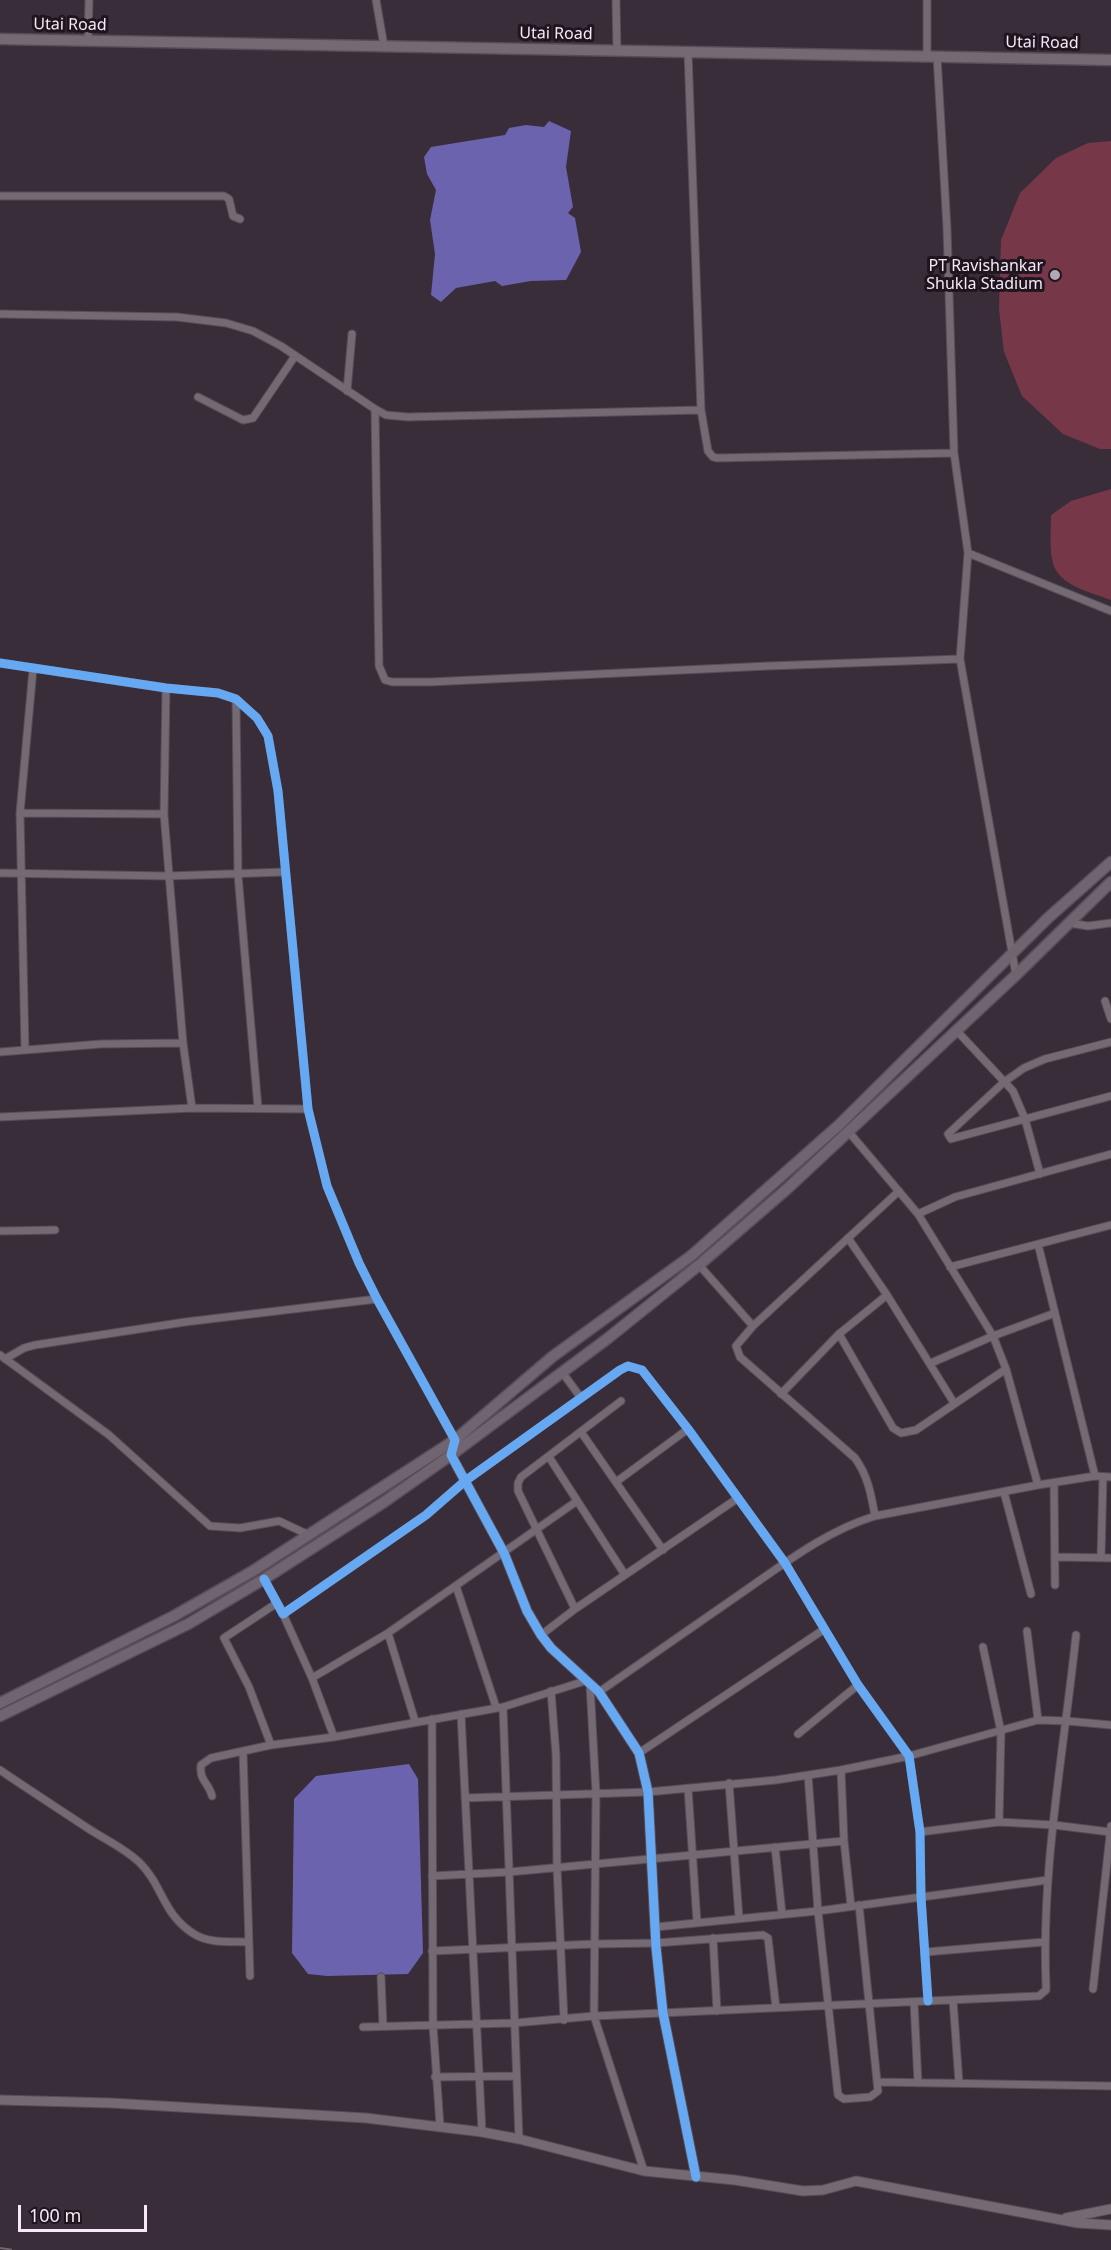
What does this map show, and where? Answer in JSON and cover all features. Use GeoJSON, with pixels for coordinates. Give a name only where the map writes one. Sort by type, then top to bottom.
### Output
{"type":"FeatureCollection","features":[{"type":"Feature","properties":{"kind":"main road","name":"Utai Road"},"geometry":{"type":"LineString","coordinates":[[0,39],[1111,60]]}},
{"type":"Feature","properties":{"kind":"main road"},"geometry":{"type":"LineString","coordinates":[[0,1703],[174,1616],[253,1571],[455,1440],[552,1357],[699,1248],[838,1125],[1048,918],[1111,862]]}},
{"type":"Feature","properties":{"kind":"main road"},"geometry":{"type":"LineString","coordinates":[[0,1716],[188,1623],[264,1579],[384,1502],[562,1372],[699,1265],[788,1188],[1016,975],[1111,882]]}},
{"type":"Feature","properties":{"kind":"street"},"geometry":{"type":"LineString","coordinates":[[88,40],[90,0]]}},
{"type":"Feature","properties":{"kind":"street"},"geometry":{"type":"LineString","coordinates":[[376,0],[384,46]]}},
{"type":"Feature","properties":{"kind":"street"},"geometry":{"type":"LineString","coordinates":[[616,0],[617,51]]}},
{"type":"Feature","properties":{"kind":"street"},"geometry":{"type":"LineString","coordinates":[[927,0],[947,228],[954,453],[968,553],[960,659],[1016,975]]}},
{"type":"Feature","properties":{"kind":"street"},"geometry":{"type":"LineString","coordinates":[[688,52],[701,410],[708,451],[717,458],[954,453]]}},
{"type":"Feature","properties":{"kind":"street"},"geometry":{"type":"LineString","coordinates":[[0,196],[224,196],[229,199],[233,216],[240,219]]}},
{"type":"Feature","properties":{"kind":"street"},"geometry":{"type":"LineString","coordinates":[[0,315],[177,317],[226,323],[253,331],[386,415],[408,417],[701,410]]}},
{"type":"Feature","properties":{"kind":"street"},"geometry":{"type":"LineString","coordinates":[[347,391],[352,334]]}},
{"type":"Feature","properties":{"kind":"street"},"geometry":{"type":"LineString","coordinates":[[198,397],[243,420],[250,420],[295,356]]}},
{"type":"Feature","properties":{"kind":"street"},"geometry":{"type":"LineString","coordinates":[[375,410],[379,666],[385,680],[430,682],[960,659]]}},
{"type":"Feature","properties":{"kind":"street"},"geometry":{"type":"LineString","coordinates":[[968,553],[1111,611]]}},
{"type":"Feature","properties":{"kind":"street"},"geometry":{"type":"LineString","coordinates":[[0,663],[166,688],[218,693],[236,699],[257,718],[268,736],[278,791],[309,1109],[327,1186],[377,1299],[455,1440],[451,1455],[504,1553],[527,1611],[551,1648],[599,1692],[639,1753],[648,1792],[656,1943],[663,2013],[696,2177]]}},
{"type":"Feature","properties":{"kind":"street"},"geometry":{"type":"LineString","coordinates":[[25,1050],[20,813],[33,669]]}},
{"type":"Feature","properties":{"kind":"street"},"geometry":{"type":"LineString","coordinates":[[166,688],[164,814],[183,1043],[192,1108]]}},
{"type":"Feature","properties":{"kind":"street"},"geometry":{"type":"LineString","coordinates":[[236,699],[238,875],[258,1107]]}},
{"type":"Feature","properties":{"kind":"street"},"geometry":{"type":"LineString","coordinates":[[20,813],[164,814]]}},
{"type":"Feature","properties":{"kind":"street"},"geometry":{"type":"LineString","coordinates":[[0,873],[168,876],[285,872]]}},
{"type":"Feature","properties":{"kind":"street"},"geometry":{"type":"LineString","coordinates":[[1069,923],[1088,926],[1111,923]]}},
{"type":"Feature","properties":{"kind":"street"},"geometry":{"type":"LineString","coordinates":[[1105,1000],[1111,1019]]}},
{"type":"Feature","properties":{"kind":"street"},"geometry":{"type":"LineString","coordinates":[[956,1030],[1013,1091],[1025,1119],[1040,1174]]}},
{"type":"Feature","properties":{"kind":"street"},"geometry":{"type":"LineString","coordinates":[[1111,1042],[1045,1059],[1024,1068],[1004,1082],[949,1131],[949,1137],[954,1138],[1111,1096]]}},
{"type":"Feature","properties":{"kind":"street"},"geometry":{"type":"LineString","coordinates":[[0,1052],[101,1044],[183,1043]]}},
{"type":"Feature","properties":{"kind":"street"},"geometry":{"type":"LineString","coordinates":[[0,1117],[192,1108],[309,1109]]}},
{"type":"Feature","properties":{"kind":"street"},"geometry":{"type":"LineString","coordinates":[[848,1131],[918,1214],[993,1336],[1006,1369],[1038,1485]]}},
{"type":"Feature","properties":{"kind":"street"},"geometry":{"type":"LineString","coordinates":[[918,1214],[955,1197],[1111,1154]]}},
{"type":"Feature","properties":{"kind":"street"},"geometry":{"type":"LineString","coordinates":[[872,1516],[868,1482],[855,1458],[781,1394],[737,1352],[738,1342],[753,1326],[898,1191]]}},
{"type":"Feature","properties":{"kind":"street"},"geometry":{"type":"LineString","coordinates":[[950,1267],[1111,1225]]}},
{"type":"Feature","properties":{"kind":"street"},"geometry":{"type":"LineString","coordinates":[[0,1232],[55,1230]]}},
{"type":"Feature","properties":{"kind":"street"},"geometry":{"type":"LineString","coordinates":[[848,1238],[931,1363],[954,1403]]}},
{"type":"Feature","properties":{"kind":"street"},"geometry":{"type":"LineString","coordinates":[[1038,1244],[1055,1313],[1103,1477],[1101,1557]]}},
{"type":"Feature","properties":{"kind":"street"},"geometry":{"type":"LineString","coordinates":[[699,1265],[753,1326]]}},
{"type":"Feature","properties":{"kind":"street"},"geometry":{"type":"LineString","coordinates":[[781,1394],[839,1334],[886,1295]]}},
{"type":"Feature","properties":{"kind":"street"},"geometry":{"type":"LineString","coordinates":[[309,1535],[279,1521],[240,1528],[210,1526],[109,1435],[3,1358],[35,1345],[185,1322],[377,1299]]}},
{"type":"Feature","properties":{"kind":"street"},"geometry":{"type":"LineString","coordinates":[[931,1363],[993,1336],[1055,1313]]}},
{"type":"Feature","properties":{"kind":"street"},"geometry":{"type":"LineString","coordinates":[[839,1334],[893,1428],[897,1431],[907,1433],[916,1430],[1006,1369]]}},
{"type":"Feature","properties":{"kind":"street"},"geometry":{"type":"LineString","coordinates":[[283,1614],[426,1515],[465,1481],[579,1395],[628,1366],[642,1370],[688,1429],[785,1563],[858,1685],[909,1756],[920,1832],[921,1897],[928,2001]]}},
{"type":"Feature","properties":{"kind":"street"},"geometry":{"type":"LineString","coordinates":[[562,1372],[579,1395]]}},
{"type":"Feature","properties":{"kind":"street"},"geometry":{"type":"LineString","coordinates":[[575,1609],[518,1491],[518,1483],[621,1401]]}},
{"type":"Feature","properties":{"kind":"street"},"geometry":{"type":"LineString","coordinates":[[616,1482],[688,1429]]}},
{"type":"Feature","properties":{"kind":"street"},"geometry":{"type":"LineString","coordinates":[[581,1432],[663,1550]]}},
{"type":"Feature","properties":{"kind":"street"},"geometry":{"type":"LineString","coordinates":[[549,1457],[625,1575]]}},
{"type":"Feature","properties":{"kind":"street"},"geometry":{"type":"LineString","coordinates":[[599,1692],[785,1563],[829,1535],[857,1522],[872,1516],[1038,1485],[1103,1477]]}},
{"type":"Feature","properties":{"kind":"street"},"geometry":{"type":"LineString","coordinates":[[1054,1483],[1055,1585]]}},
{"type":"Feature","properties":{"kind":"street"},"geometry":{"type":"LineString","coordinates":[[1004,1492],[1031,1594]]}},
{"type":"Feature","properties":{"kind":"street"},"geometry":{"type":"LineString","coordinates":[[541,1635],[575,1609],[738,1498]]}},
{"type":"Feature","properties":{"kind":"street"},"geometry":{"type":"LineString","coordinates":[[312,1678],[388,1633],[577,1501]]}},
{"type":"Feature","properties":{"kind":"street"},"geometry":{"type":"LineString","coordinates":[[1055,1557],[1111,1558]]}},
{"type":"Feature","properties":{"kind":"street"},"geometry":{"type":"LineString","coordinates":[[264,1579],[283,1614],[312,1678],[334,1737]]}},
{"type":"Feature","properties":{"kind":"street"},"geometry":{"type":"LineString","coordinates":[[456,1586],[499,1707],[506,1797],[519,2139]]}},
{"type":"Feature","properties":{"kind":"street"},"geometry":{"type":"LineString","coordinates":[[271,1745],[249,1687],[224,1638],[277,1603]]}},
{"type":"Feature","properties":{"kind":"street"},"geometry":{"type":"LineString","coordinates":[[639,1753],[824,1630]]}},
{"type":"Feature","properties":{"kind":"street"},"geometry":{"type":"LineString","coordinates":[[1027,1631],[1038,1720]]}},
{"type":"Feature","properties":{"kind":"street"},"geometry":{"type":"LineString","coordinates":[[388,1633],[415,1721]]}},
{"type":"Feature","properties":{"kind":"street"},"geometry":{"type":"LineString","coordinates":[[363,2027],[514,2023],[594,2016],[1044,1994],[1046,1985],[1044,1942],[1048,1880],[1076,1635]]}},
{"type":"Feature","properties":{"kind":"street"},"geometry":{"type":"LineString","coordinates":[[982,1647],[1001,1732],[999,1822]]}},
{"type":"Feature","properties":{"kind":"street"},"geometry":{"type":"LineString","coordinates":[[212,1796],[202,1780],[201,1765],[211,1758],[271,1745],[334,1737],[499,1707],[551,1691],[588,1683]]}},
{"type":"Feature","properties":{"kind":"street"},"geometry":{"type":"LineString","coordinates":[[588,1683],[596,1793],[594,2016],[644,2171]]}},
{"type":"Feature","properties":{"kind":"street"},"geometry":{"type":"LineString","coordinates":[[798,1734],[858,1685]]}},
{"type":"Feature","properties":{"kind":"street"},"geometry":{"type":"LineString","coordinates":[[551,1691],[556,1755],[557,1868],[564,2020]]}},
{"type":"Feature","properties":{"kind":"street"},"geometry":{"type":"LineString","coordinates":[[461,1714],[482,2132]]}},
{"type":"Feature","properties":{"kind":"street"},"geometry":{"type":"LineString","coordinates":[[432,1719],[433,2025],[440,2126]]}},
{"type":"Feature","properties":{"kind":"street"},"geometry":{"type":"LineString","coordinates":[[465,1798],[648,1792],[808,1775],[909,1756],[1038,1720],[1067,1720],[1111,1725]]}},
{"type":"Feature","properties":{"kind":"street"},"geometry":{"type":"LineString","coordinates":[[243,1751],[250,1976]]}},
{"type":"Feature","properties":{"kind":"street"},"geometry":{"type":"LineString","coordinates":[[0,1770],[121,1848],[140,1863],[152,1878],[166,1907],[194,1934],[206,1940],[249,1942]]}},
{"type":"Feature","properties":{"kind":"street"},"geometry":{"type":"LineString","coordinates":[[808,1775],[818,1911],[840,2097],[844,2099],[870,2097],[878,2091],[869,2004],[844,1841],[841,1770]]}},
{"type":"Feature","properties":{"kind":"street"},"geometry":{"type":"LineString","coordinates":[[729,1783],[739,1918]]}},
{"type":"Feature","properties":{"kind":"street"},"geometry":{"type":"LineString","coordinates":[[688,1788],[697,1922]]}},
{"type":"Feature","properties":{"kind":"street"},"geometry":{"type":"LineString","coordinates":[[920,1832],[999,1822],[1054,1825],[1110,1832]]}},
{"type":"Feature","properties":{"kind":"street"},"geometry":{"type":"LineString","coordinates":[[1093,1989],[1111,1826]]}},
{"type":"Feature","properties":{"kind":"street"},"geometry":{"type":"LineString","coordinates":[[432,1876],[557,1868],[844,1841]]}},
{"type":"Feature","properties":{"kind":"street"},"geometry":{"type":"LineString","coordinates":[[775,1847],[782,1914]]}},
{"type":"Feature","properties":{"kind":"street"},"geometry":{"type":"LineString","coordinates":[[656,1927],[818,1911],[1048,1880]]}},
{"type":"Feature","properties":{"kind":"street"},"geometry":{"type":"LineString","coordinates":[[432,1951],[656,1943],[766,1935],[776,2008]]}},
{"type":"Feature","properties":{"kind":"street"},"geometry":{"type":"LineString","coordinates":[[713,1938],[717,2010]]}},
{"type":"Feature","properties":{"kind":"street"},"geometry":{"type":"LineString","coordinates":[[926,1952],[1044,1942]]}},
{"type":"Feature","properties":{"kind":"street"},"geometry":{"type":"LineString","coordinates":[[381,1977],[383,2026]]}},
{"type":"Feature","properties":{"kind":"street"},"geometry":{"type":"LineString","coordinates":[[953,2000],[959,2084]]}},
{"type":"Feature","properties":{"kind":"street"},"geometry":{"type":"LineString","coordinates":[[914,2002],[918,2083]]}},
{"type":"Feature","properties":{"kind":"street"},"geometry":{"type":"LineString","coordinates":[[435,2077],[516,2076]]}},
{"type":"Feature","properties":{"kind":"street"},"geometry":{"type":"LineString","coordinates":[[877,2082],[1111,2086]]}},
{"type":"Feature","properties":{"kind":"street"},"geometry":{"type":"LineString","coordinates":[[0,2100],[111,2103],[366,2118],[440,2126],[519,2139],[644,2171],[735,2180],[809,2191],[856,2181],[1078,2223],[1111,2225]]}},
{"type":"Feature","properties":{"kind":"street"},"geometry":{"type":"LineString","coordinates":[[1061,2219],[1111,2209]]}},
{"type":"Feature","properties":{"kind":"shaded area"},"geometry":{"type":"Polygon","coordinates":[[[549,121],[571,131],[566,167],[573,207],[568,213],[575,218],[581,252],[566,280],[531,281],[502,286],[495,281],[456,288],[441,302],[431,295],[435,254],[430,220],[436,190],[427,174],[424,157],[431,147],[505,135],[509,128],[526,125],[544,127],[549,121]]]}},
{"type":"Feature","properties":{"kind":"shaded area","name":"PT Ravishankar Shukla Stadium"},"geometry":{"type":"Polygon","coordinates":[[[1111,141],[1111,449],[1100,449],[1063,434],[1022,396],[1004,352],[999,309],[1001,240],[1020,193],[1056,158],[1088,143],[1111,141]]]}},
{"type":"Feature","properties":{"kind":"shaded area"},"geometry":{"type":"Polygon","coordinates":[[[1111,489],[1111,600],[1069,583],[1056,571],[1050,539],[1051,515],[1071,501],[1111,489]]]}},
{"type":"Feature","properties":{"kind":"shaded area"},"geometry":{"type":"Polygon","coordinates":[[[409,1764],[418,1779],[423,1953],[408,1974],[327,1976],[308,1974],[292,1953],[294,1799],[316,1776],[409,1764]]]}},
{"type":"Feature","properties":{"kind":"railway"},"geometry":{"type":"LineString","coordinates":[[0,2248],[14,2250]]}},
{"type":"Feature","properties":{"kind":"cycle path"},"geometry":{"type":"LineString","coordinates":[[0,663],[166,688],[218,693],[236,699],[257,718],[268,736],[278,791],[308,1109],[327,1186],[359,1263],[377,1299],[455,1440],[451,1455],[504,1553],[527,1611],[551,1648],[599,1692],[639,1753],[648,1792],[656,1947],[663,2013],[696,2177]]}},
{"type":"Feature","properties":{"kind":"cycle path"},"geometry":{"type":"LineString","coordinates":[[264,1579],[283,1614],[426,1515],[465,1481],[620,1370],[628,1366],[642,1370],[688,1429],[785,1563],[858,1685],[909,1756],[920,1832],[921,1897],[928,2001]]}},
{"type":"Feature","properties":{"kind":"place","name":"PT Ravishankar Shukla Stadium"},"geometry":{"type":"Point","coordinates":[1055,275]}}]}
